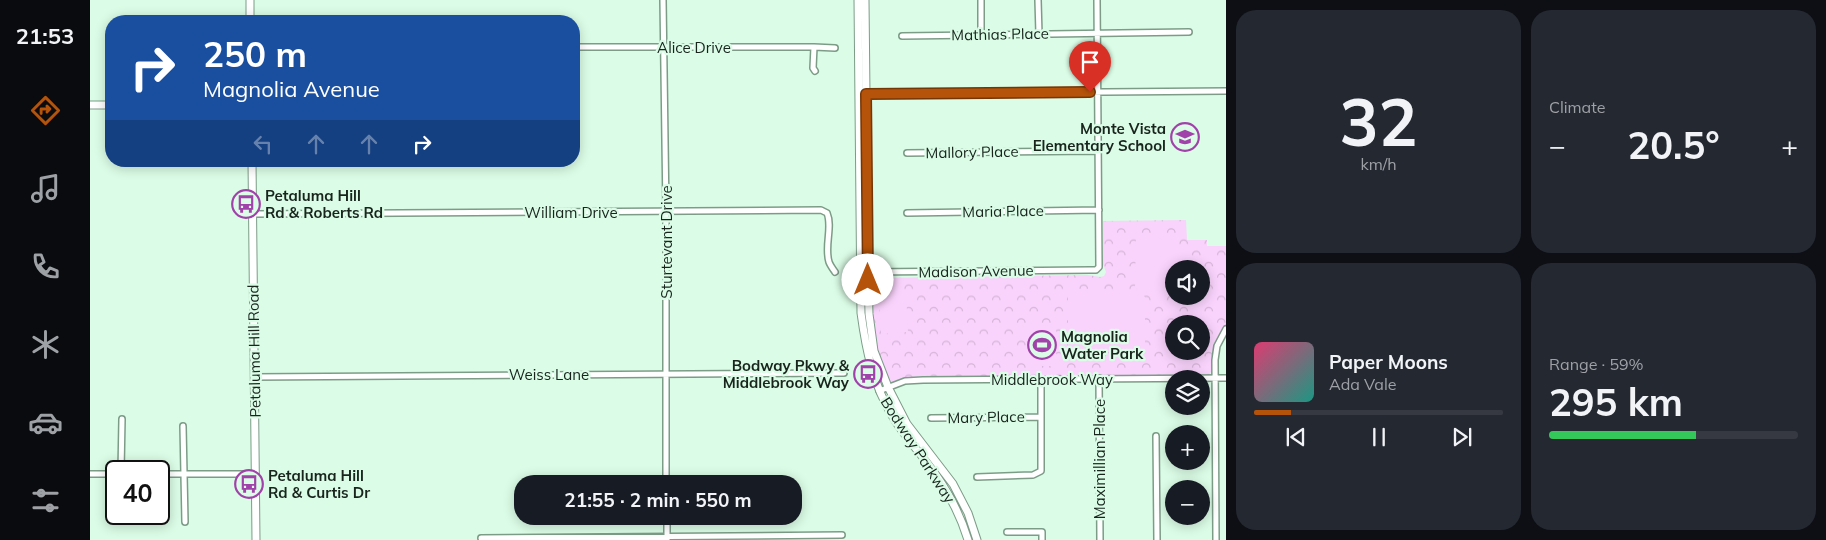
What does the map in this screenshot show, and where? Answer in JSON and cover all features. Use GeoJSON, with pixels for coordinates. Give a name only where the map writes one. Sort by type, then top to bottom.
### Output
{"type":"FeatureCollection","features":[{"type":"Feature","properties":{"kind":"street"},"geometry":{"type":"LineString","coordinates":[[250,0],[250,15]]}},
{"type":"Feature","properties":{"kind":"street","name":"Sturtevant Drive"},"geometry":{"type":"LineString","coordinates":[[663,0],[666,211],[666,475]]}},
{"type":"Feature","properties":{"kind":"street","name":"Bodway Parkway"},"geometry":{"type":"LineString","coordinates":[[858,0],[863,94]]}},
{"type":"Feature","properties":{"kind":"street","name":"Bodway Parkway"},"geometry":{"type":"LineString","coordinates":[[865,0],[863,94],[864,272],[860,313],[866,353],[879,391],[893,418],[951,498],[968,540]]}},
{"type":"Feature","properties":{"kind":"street"},"geometry":{"type":"LineString","coordinates":[[981,0],[981,35]]}},
{"type":"Feature","properties":{"kind":"street"},"geometry":{"type":"LineString","coordinates":[[1038,0],[1039,34]]}},
{"type":"Feature","properties":{"kind":"street"},"geometry":{"type":"LineString","coordinates":[[1097,0],[1099,210]]}},
{"type":"Feature","properties":{"kind":"street","name":"Mathias Place"},"geometry":{"type":"LineString","coordinates":[[902,36],[1188,32]]}},
{"type":"Feature","properties":{"kind":"street","name":"Alice Drive"},"geometry":{"type":"LineString","coordinates":[[580,47],[836,48]]}},
{"type":"Feature","properties":{"kind":"street"},"geometry":{"type":"LineString","coordinates":[[814,47],[813,68],[815,71]]}},
{"type":"Feature","properties":{"kind":"street"},"geometry":{"type":"LineString","coordinates":[[863,94],[1226,91]]}},
{"type":"Feature","properties":{"kind":"street"},"geometry":{"type":"LineString","coordinates":[[90,105],[105,104]]}},
{"type":"Feature","properties":{"kind":"street","name":"Mallory Place"},"geometry":{"type":"LineString","coordinates":[[907,153],[1098,151]]}},
{"type":"Feature","properties":{"kind":"street","name":"Petaluma Hill Road"},"geometry":{"type":"LineString","coordinates":[[252,167],[256,540]]}},
{"type":"Feature","properties":{"kind":"street","name":"William Drive"},"geometry":{"type":"LineString","coordinates":[[253,214],[820,210],[827,213],[829,218],[827,241],[829,263],[835,272]]}},
{"type":"Feature","properties":{"kind":"street","name":"Madison Avenue"},"geometry":{"type":"LineString","coordinates":[[864,272],[1096,270],[1100,264],[1099,210]]}},
{"type":"Feature","properties":{"kind":"street","name":"Maria Place"},"geometry":{"type":"LineString","coordinates":[[907,213],[1099,210]]}},
{"type":"Feature","properties":{"kind":"street","name":"Bodway Parkway"},"geometry":{"type":"LineString","coordinates":[[864,272],[874,351],[888,387],[907,424],[953,484],[968,513],[977,540]]}},
{"type":"Feature","properties":{"kind":"street"},"geometry":{"type":"LineString","coordinates":[[1216,540],[1214,378],[1217,346],[1226,329]]}},
{"type":"Feature","properties":{"kind":"street","name":"Weiss Lane"},"geometry":{"type":"LineString","coordinates":[[254,377],[844,373]]}},
{"type":"Feature","properties":{"kind":"street"},"geometry":{"type":"LineString","coordinates":[[977,477],[1033,475],[1041,471],[1041,378]]}},
{"type":"Feature","properties":{"kind":"street","name":"Maximillian Place"},"geometry":{"type":"LineString","coordinates":[[1098,378],[1100,540]]}},
{"type":"Feature","properties":{"kind":"street","name":"Middlebrook Way"},"geometry":{"type":"LineString","coordinates":[[879,391],[905,381],[924,380],[1226,378]]}},
{"type":"Feature","properties":{"kind":"street","name":"Mary Place"},"geometry":{"type":"LineString","coordinates":[[931,418],[1041,417]]}},
{"type":"Feature","properties":{"kind":"street"},"geometry":{"type":"LineString","coordinates":[[121,460],[122,419]]}},
{"type":"Feature","properties":{"kind":"street"},"geometry":{"type":"LineString","coordinates":[[183,426],[185,522]]}},
{"type":"Feature","properties":{"kind":"street"},"geometry":{"type":"LineString","coordinates":[[1156,436],[1157,540]]}},
{"type":"Feature","properties":{"kind":"street"},"geometry":{"type":"LineString","coordinates":[[90,474],[105,474]]}},
{"type":"Feature","properties":{"kind":"street"},"geometry":{"type":"LineString","coordinates":[[170,474],[255,474]]}},
{"type":"Feature","properties":{"kind":"street"},"geometry":{"type":"LineString","coordinates":[[667,525],[667,538]]}},
{"type":"Feature","properties":{"kind":"street"},"geometry":{"type":"LineString","coordinates":[[1007,532],[1042,532],[1042,540]]}},
{"type":"Feature","properties":{"kind":"street"},"geometry":{"type":"LineString","coordinates":[[481,538],[842,536]]}},
{"type":"Feature","properties":{"kind":"green space"},"geometry":{"type":"Polygon","coordinates":[[[1186,220],[1187,240],[1207,240],[1207,246],[1226,246],[1226,327],[1218,339],[1210,373],[1210,370],[1165,370],[1165,378],[896,383],[888,379],[880,360],[870,306],[870,287],[877,278],[1088,275],[1100,277],[1104,276],[1106,272],[1103,264],[1103,221],[1186,220]]]}},
{"type":"Feature","properties":{"kind":"green space"},"geometry":{"type":"Polygon","coordinates":[[[1136,233],[1148,233],[1160,238],[1172,247],[1182,260],[1165,260],[1165,290],[1138,290],[1135,287],[1136,233]]]}},
{"type":"Feature","properties":{"kind":"green space"},"geometry":{"type":"Polygon","coordinates":[[[1068,289],[1106,289],[1106,295],[1143,295],[1145,297],[1145,355],[1129,356],[1106,344],[1105,358],[1068,358],[1068,289]]]}},
{"type":"Feature","properties":{"kind":"green space"},"geometry":{"type":"Polygon","coordinates":[[[906,292],[908,332],[881,334],[879,293],[906,292]]]}},
{"type":"Feature","properties":{"kind":"green space","name":"Magnolia Water Park"},"geometry":{"type":"Polygon","coordinates":[[[1029,327],[1056,327],[1056,363],[1052,366],[1029,366],[1029,327]]]}},
{"type":"Feature","properties":{"kind":"place","name":"Monte Vista Elementary School"},"geometry":{"type":"Point","coordinates":[1185,137]}},
{"type":"Feature","properties":{"kind":"place","name":"Petaluma Hill Rd & Roberts Rd"},"geometry":{"type":"Point","coordinates":[246,204]}},
{"type":"Feature","properties":{"kind":"place","name":"Magnolia Water Park"},"geometry":{"type":"Point","coordinates":[1042,345]}},
{"type":"Feature","properties":{"kind":"place","name":"Bodway Pkwy & Middlebrook Way"},"geometry":{"type":"Point","coordinates":[868,374]}},
{"type":"Feature","properties":{"kind":"place","name":"Petaluma Hill Rd & Curtis Dr"},"geometry":{"type":"Point","coordinates":[249,484]}},
{"type":"Feature","properties":{"kind":"route"},"geometry":{"type":"LineString","coordinates":[[868,280],[866,94],[1090,92]]}}]}
